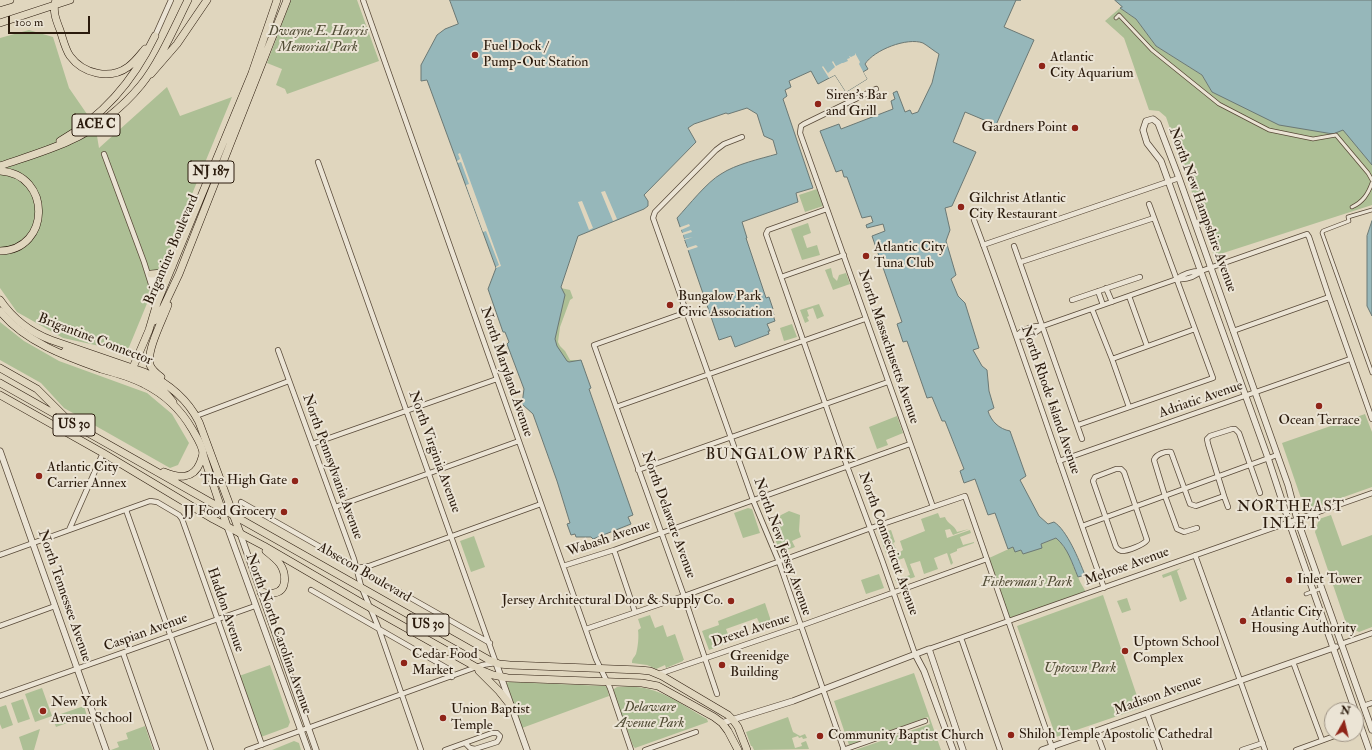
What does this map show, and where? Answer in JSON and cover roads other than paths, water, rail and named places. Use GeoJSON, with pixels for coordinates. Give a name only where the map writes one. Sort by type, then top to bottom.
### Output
{"type":"FeatureCollection","features":[{"type":"Feature","properties":{"kind":"main road"},"geometry":{"type":"LineString","coordinates":[[2,2],[10,0]]}},
{"type":"Feature","properties":{"kind":"main road"},"geometry":{"type":"LineString","coordinates":[[0,23],[55,3],[70,0]]}},
{"type":"Feature","properties":{"kind":"main road","name":"ACE C"},"geometry":{"type":"LineString","coordinates":[[0,166],[70,141],[106,119],[122,106],[142,85],[158,58],[188,0]]}},
{"type":"Feature","properties":{"kind":"main road"},"geometry":{"type":"LineString","coordinates":[[142,85],[160,66],[177,44],[207,0]]}},
{"type":"Feature","properties":{"kind":"main road","name":"Brigantine Boulevard"},"geometry":{"type":"LineString","coordinates":[[132,370],[149,330],[157,303],[252,73],[277,0]]}},
{"type":"Feature","properties":{"kind":"main road","name":"Brigantine Boulevard"},"geometry":{"type":"LineString","coordinates":[[149,330],[163,308],[179,274],[287,0]]}},
{"type":"Feature","properties":{"kind":"main road"},"geometry":{"type":"LineString","coordinates":[[55,3],[56,18],[70,57],[78,64],[92,72],[108,74],[124,70],[133,63],[155,36]]}},
{"type":"Feature","properties":{"kind":"main road"},"geometry":{"type":"LineString","coordinates":[[272,13],[281,17]]}},
{"type":"Feature","properties":{"kind":"main road"},"geometry":{"type":"LineString","coordinates":[[40,152],[68,137],[82,127],[110,102],[138,68],[155,36]]}},
{"type":"Feature","properties":{"kind":"main road"},"geometry":{"type":"LineString","coordinates":[[0,171],[16,175],[27,183],[36,195],[39,210],[37,225],[26,241],[13,249],[0,251]]}},
{"type":"Feature","properties":{"kind":"main road"},"geometry":{"type":"LineString","coordinates":[[151,274],[163,273],[172,267]]}},
{"type":"Feature","properties":{"kind":"main road"},"geometry":{"type":"LineString","coordinates":[[179,274],[154,343],[150,366],[156,374],[179,394]]}},
{"type":"Feature","properties":{"kind":"main road","name":"Brigantine Connector"},"geometry":{"type":"LineString","coordinates":[[0,300],[10,314],[20,323],[37,334],[156,378],[179,394],[196,416],[202,428],[240,533]]}},
{"type":"Feature","properties":{"kind":"main road"},"geometry":{"type":"LineString","coordinates":[[0,311],[16,327],[39,342],[78,360],[144,384],[164,396],[182,413]]}},
{"type":"Feature","properties":{"kind":"main road"},"geometry":{"type":"LineString","coordinates":[[39,342],[132,370]]}},
{"type":"Feature","properties":{"kind":"main road"},"geometry":{"type":"LineString","coordinates":[[0,368],[41,392],[71,423]]}},
{"type":"Feature","properties":{"kind":"main road","name":"Brigantine Connector"},"geometry":{"type":"LineString","coordinates":[[132,370],[156,385],[171,399],[182,413],[196,437],[203,454],[227,526]]}},
{"type":"Feature","properties":{"kind":"main road","name":"Absecon Boulevard"},"geometry":{"type":"LineString","coordinates":[[0,383],[496,663],[510,665],[645,670],[659,674],[734,720]]}},
{"type":"Feature","properties":{"kind":"main road","name":"Absecon Boulevard"},"geometry":{"type":"LineString","coordinates":[[0,395],[369,607],[477,667],[501,677],[642,683],[658,686],[706,712],[722,723]]}},
{"type":"Feature","properties":{"kind":"main road"},"geometry":{"type":"LineString","coordinates":[[148,466],[174,476],[183,477],[191,474],[197,469],[203,454]]}},
{"type":"Feature","properties":{"kind":"main road"},"geometry":{"type":"LineString","coordinates":[[255,541],[279,563],[283,569],[285,578],[283,586],[278,592],[261,592]]}},
{"type":"Feature","properties":{"kind":"main road"},"geometry":{"type":"LineString","coordinates":[[477,667],[511,706]]}},
{"type":"Feature","properties":{"kind":"main road"},"geometry":{"type":"LineString","coordinates":[[734,720],[740,730],[747,750]]}},
{"type":"Feature","properties":{"kind":"main road"},"geometry":{"type":"LineString","coordinates":[[722,723],[732,736],[738,750]]}},
{"type":"Feature","properties":{"kind":"street"},"geometry":{"type":"LineString","coordinates":[[155,36],[171,0]]}},
{"type":"Feature","properties":{"kind":"street","name":"North Maryland Avenue"},"geometry":{"type":"LineString","coordinates":[[363,0],[563,566],[631,750]]}},
{"type":"Feature","properties":{"kind":"street"},"geometry":{"type":"LineString","coordinates":[[1116,18],[1120,15],[1152,50],[1219,104],[1269,130],[1312,140],[1336,135],[1368,173],[1372,180]]}},
{"type":"Feature","properties":{"kind":"street","name":"North Massachusetts Avenue"},"geometry":{"type":"LineString","coordinates":[[876,89],[801,126],[800,133],[933,507]]}},
{"type":"Feature","properties":{"kind":"street","name":"North New Hampshire Avenue"},"geometry":{"type":"LineString","coordinates":[[1352,702],[1246,395],[1169,181],[1161,161],[1147,143],[1142,130],[1146,121],[1153,119],[1158,123],[1288,485],[1297,519],[1362,702]]}},
{"type":"Feature","properties":{"kind":"street","name":"North New Jersey Avenue"},"geometry":{"type":"LineString","coordinates":[[742,137],[721,146],[655,212],[653,218],[753,500],[778,562],[844,750]]}},
{"type":"Feature","properties":{"kind":"street"},"geometry":{"type":"LineString","coordinates":[[104,154],[144,262],[157,303]]}},
{"type":"Feature","properties":{"kind":"street","name":"North Virginia Avenue"},"geometry":{"type":"LineString","coordinates":[[318,162],[527,750]]}},
{"type":"Feature","properties":{"kind":"street"},"geometry":{"type":"LineString","coordinates":[[983,245],[1178,178]]}},
{"type":"Feature","properties":{"kind":"street"},"geometry":{"type":"LineString","coordinates":[[1352,207],[1359,204],[1362,199],[1367,196],[1372,184]]}},
{"type":"Feature","properties":{"kind":"street"},"geometry":{"type":"LineString","coordinates":[[1078,426],[1213,378],[1149,204]]}},
{"type":"Feature","properties":{"kind":"street","name":"North Connecticut Avenue"},"geometry":{"type":"LineString","coordinates":[[827,209],[768,230],[766,234],[847,466],[871,528],[914,654],[924,671],[953,750]]}},
{"type":"Feature","properties":{"kind":"street"},"geometry":{"type":"LineString","coordinates":[[1372,210],[1348,217],[1349,221],[1323,231],[1322,233],[1372,373]]}},
{"type":"Feature","properties":{"kind":"street"},"geometry":{"type":"LineString","coordinates":[[1021,262],[1154,218]]}},
{"type":"Feature","properties":{"kind":"street","name":"North Rhode Island Avenue"},"geometry":{"type":"LineString","coordinates":[[974,220],[1104,588]]}},
{"type":"Feature","properties":{"kind":"street"},"geometry":{"type":"LineString","coordinates":[[1016,336],[1022,330],[1036,326],[1043,326],[1177,279],[1182,275],[1211,268],[1307,234],[1372,419]]}},
{"type":"Feature","properties":{"kind":"street"},"geometry":{"type":"LineString","coordinates":[[1014,246],[1021,262],[1082,439]]}},
{"type":"Feature","properties":{"kind":"street"},"geometry":{"type":"LineString","coordinates":[[781,277],[844,255]]}},
{"type":"Feature","properties":{"kind":"street"},"geometry":{"type":"LineString","coordinates":[[144,262],[161,295]]}},
{"type":"Feature","properties":{"kind":"street"},"geometry":{"type":"LineString","coordinates":[[1072,300],[1140,277]]}},
{"type":"Feature","properties":{"kind":"street"},"geometry":{"type":"LineString","coordinates":[[1106,288],[1112,302]]}},
{"type":"Feature","properties":{"kind":"street"},"geometry":{"type":"LineString","coordinates":[[1098,291],[1104,305]]}},
{"type":"Feature","properties":{"kind":"street"},"geometry":{"type":"LineString","coordinates":[[1129,296],[1147,346]]}},
{"type":"Feature","properties":{"kind":"street"},"geometry":{"type":"LineString","coordinates":[[1233,331],[1329,297]]}},
{"type":"Feature","properties":{"kind":"street"},"geometry":{"type":"LineString","coordinates":[[1092,309],[1129,407]]}},
{"type":"Feature","properties":{"kind":"street","name":"North Delaware Avenue"},"geometry":{"type":"LineString","coordinates":[[687,312],[594,345],[684,596],[717,694]]}},
{"type":"Feature","properties":{"kind":"street"},"geometry":{"type":"LineString","coordinates":[[616,408],[865,318]]}},
{"type":"Feature","properties":{"kind":"street"},"geometry":{"type":"LineString","coordinates":[[1112,359],[1195,329]]}},
{"type":"Feature","properties":{"kind":"street","name":"North Pennsylvania Avenue"},"geometry":{"type":"LineString","coordinates":[[278,350],[335,507],[361,586],[379,629],[421,750]]}},
{"type":"Feature","properties":{"kind":"street","name":"Adriatic Avenue"},"geometry":{"type":"LineString","coordinates":[[1059,461],[1350,359]]}},
{"type":"Feature","properties":{"kind":"street"},"geometry":{"type":"LineString","coordinates":[[312,444],[497,379]]}},
{"type":"Feature","properties":{"kind":"street"},"geometry":{"type":"LineString","coordinates":[[196,416],[289,381]]}},
{"type":"Feature","properties":{"kind":"street"},"geometry":{"type":"LineString","coordinates":[[638,470],[888,382]]}},
{"type":"Feature","properties":{"kind":"street"},"geometry":{"type":"LineString","coordinates":[[1228,507],[1208,444],[1207,439],[1210,436],[1236,429],[1239,433],[1260,493]]}},
{"type":"Feature","properties":{"kind":"street"},"geometry":{"type":"LineString","coordinates":[[335,507],[519,441]]}},
{"type":"Feature","properties":{"kind":"street","name":"Wabash Avenue"},"geometry":{"type":"LineString","coordinates":[[563,566],[614,550],[660,532],[910,444]]}},
{"type":"Feature","properties":{"kind":"street","name":"North Tennessee Avenue"},"geometry":{"type":"LineString","coordinates":[[0,451],[106,750]]}},
{"type":"Feature","properties":{"kind":"street"},"geometry":{"type":"LineString","coordinates":[[1197,528],[1184,532],[1177,529],[1164,496],[1154,460],[1156,455],[1169,451],[1171,452],[1190,504],[1196,506],[1224,496]]}},
{"type":"Feature","properties":{"kind":"street"},"geometry":{"type":"LineString","coordinates":[[69,530],[103,453]]}},
{"type":"Feature","properties":{"kind":"street"},"geometry":{"type":"LineString","coordinates":[[1082,526],[1277,455]]}},
{"type":"Feature","properties":{"kind":"street"},"geometry":{"type":"LineString","coordinates":[[1121,469],[1124,472],[1147,540],[1145,543],[1124,551],[1119,550],[1105,517],[1093,481],[1099,474],[1121,469]]}},
{"type":"Feature","properties":{"kind":"street","name":"Melrose Avenue"},"geometry":{"type":"LineString","coordinates":[[722,723],[793,701],[914,654],[1372,493]]}},
{"type":"Feature","properties":{"kind":"street"},"geometry":{"type":"LineString","coordinates":[[586,629],[684,596],[871,528],[965,496],[1053,748]]}},
{"type":"Feature","properties":{"kind":"street","name":"Haddon Avenue"},"geometry":{"type":"LineString","coordinates":[[126,510],[148,502],[158,502],[179,515],[182,519],[262,745]]}},
{"type":"Feature","properties":{"kind":"street","name":"Absecon Boulevard"},"geometry":{"type":"LineString","coordinates":[[241,502],[490,643]]}},
{"type":"Feature","properties":{"kind":"street"},"geometry":{"type":"LineString","coordinates":[[356,568],[369,566],[541,504]]}},
{"type":"Feature","properties":{"kind":"street"},"geometry":{"type":"LineString","coordinates":[[0,555],[126,510],[211,750]]}},
{"type":"Feature","properties":{"kind":"street","name":"North North Carolina Avenue"},"geometry":{"type":"LineString","coordinates":[[227,526],[308,750]]}},
{"type":"Feature","properties":{"kind":"street","name":"North North Carolina Avenue"},"geometry":{"type":"LineString","coordinates":[[240,533],[316,750]]}},
{"type":"Feature","properties":{"kind":"street"},"geometry":{"type":"LineString","coordinates":[[614,550],[635,612]]}},
{"type":"Feature","properties":{"kind":"street"},"geometry":{"type":"LineString","coordinates":[[1195,555],[1265,750]]}},
{"type":"Feature","properties":{"kind":"street","name":"Drexel Avenue"},"geometry":{"type":"LineString","coordinates":[[659,674],[800,626],[987,559]]}},
{"type":"Feature","properties":{"kind":"street"},"geometry":{"type":"LineString","coordinates":[[1306,594],[1322,588]]}},
{"type":"Feature","properties":{"kind":"street"},"geometry":{"type":"LineString","coordinates":[[311,590],[447,668],[452,677]]}},
{"type":"Feature","properties":{"kind":"street"},"geometry":{"type":"LineString","coordinates":[[0,626],[55,606]]}},
{"type":"Feature","properties":{"kind":"street","name":"Caspian Avenue"},"geometry":{"type":"LineString","coordinates":[[0,696],[255,606]]}},
{"type":"Feature","properties":{"kind":"street","name":"Madison Avenue"},"geometry":{"type":"LineString","coordinates":[[1042,750],[1053,748],[1096,731],[1372,633]]}},
{"type":"Feature","properties":{"kind":"street"},"geometry":{"type":"LineString","coordinates":[[961,638],[1000,750]]}},
{"type":"Feature","properties":{"kind":"street"},"geometry":{"type":"LineString","coordinates":[[929,649],[963,750]]}},
{"type":"Feature","properties":{"kind":"street"},"geometry":{"type":"LineString","coordinates":[[123,653],[157,750]]}},
{"type":"Feature","properties":{"kind":"street"},"geometry":{"type":"LineString","coordinates":[[1293,662],[1322,740],[1296,750]]}},
{"type":"Feature","properties":{"kind":"street"},"geometry":{"type":"LineString","coordinates":[[247,750],[477,667],[496,663]]}},
{"type":"Feature","properties":{"kind":"street","name":"North New Hampshire Avenue"},"geometry":{"type":"LineString","coordinates":[[1364,709],[1372,730]]}},
{"type":"Feature","properties":{"kind":"street"},"geometry":{"type":"LineString","coordinates":[[1147,713],[1160,750]]}},
{"type":"Feature","properties":{"kind":"street"},"geometry":{"type":"LineString","coordinates":[[844,750],[925,721]]}},
{"type":"Feature","properties":{"kind":"street"},"geometry":{"type":"LineString","coordinates":[[1096,731],[1103,750]]}},
{"type":"Feature","properties":{"kind":"street"},"geometry":{"type":"LineString","coordinates":[[645,750],[696,732]]}},
{"type":"Feature","properties":{"kind":"street"},"geometry":{"type":"LineString","coordinates":[[445,750],[492,733],[497,733],[500,736],[500,739],[496,742],[475,749],[470,748],[465,743]]}},
{"type":"Feature","properties":{"kind":"street"},"geometry":{"type":"LineString","coordinates":[[1364,740],[1369,750]]}},
{"type":"Feature","properties":{"kind":"street"},"geometry":{"type":"LineString","coordinates":[[1242,750],[1263,743]]}},
{"type":"Feature","properties":{"kind":"water"},"geometry":{"type":"Polygon","coordinates":[[[450,0],[1016,0],[1004,27],[1034,40],[996,125],[965,112],[953,142],[976,152],[952,206],[945,208],[950,230],[946,241],[956,275],[951,279],[958,296],[965,303],[979,348],[973,350],[982,366],[987,370],[989,391],[994,408],[988,411],[989,415],[999,426],[1010,431],[1026,476],[1020,480],[1039,516],[1048,524],[1054,522],[1068,538],[1085,575],[1078,577],[1067,551],[1056,538],[1041,544],[1042,548],[1023,554],[1021,550],[1015,552],[1013,547],[1008,549],[995,513],[988,515],[975,479],[964,483],[960,471],[964,469],[945,421],[942,421],[932,397],[927,398],[907,341],[903,342],[897,324],[902,322],[872,236],[885,231],[883,224],[867,228],[866,225],[873,222],[871,216],[862,218],[847,177],[844,177],[842,170],[836,172],[820,131],[839,124],[841,129],[893,109],[891,101],[895,99],[893,93],[897,91],[905,112],[910,110],[912,114],[918,112],[932,83],[939,54],[923,43],[916,42],[900,43],[891,46],[869,59],[865,64],[868,69],[863,72],[867,79],[846,92],[835,75],[818,84],[811,71],[789,81],[791,87],[785,90],[787,96],[783,99],[813,188],[796,193],[798,202],[742,222],[766,298],[769,297],[773,309],[775,321],[767,324],[770,331],[768,331],[769,334],[735,347],[731,336],[719,340],[677,218],[704,188],[727,170],[777,154],[773,140],[764,136],[757,114],[747,108],[728,114],[726,113],[694,124],[688,128],[696,142],[644,195],[648,201],[648,206],[578,236],[561,287],[565,295],[555,339],[557,346],[567,361],[581,360],[591,388],[589,389],[633,515],[628,517],[631,524],[593,539],[591,537],[576,537],[575,534],[571,535],[567,524],[570,523],[557,481],[533,414],[522,404],[524,389],[507,344],[509,342],[505,332],[503,332],[488,289],[496,268],[427,80],[421,81],[421,65],[437,35],[445,29],[458,24],[450,0]]]}},
{"type":"Feature","properties":{"kind":"water"},"geometry":{"type":"Polygon","coordinates":[[[1115,0],[1372,0],[1372,165],[1343,130],[1333,134],[1279,125],[1212,92],[1202,75],[1156,46],[1136,19],[1120,8],[1122,7],[1115,0]]]}},
{"type":"Feature","properties":{"kind":"water"},"geometry":{"type":"Polygon","coordinates":[[[1372,221],[1372,316],[1367,306],[1367,236],[1372,221]]]}},
{"type":"Feature","properties":{"kind":"place","name":"Fuel Dock / Pump-Out Station"},"geometry":{"type":"Point","coordinates":[475,55]}},
{"type":"Feature","properties":{"kind":"place","name":"Atlantic City Aquarium"},"geometry":{"type":"Point","coordinates":[1042,66]}},
{"type":"Feature","properties":{"kind":"place","name":"Siren’s Bar and Grill"},"geometry":{"type":"Point","coordinates":[818,104]}},
{"type":"Feature","properties":{"kind":"place","name":"Gardners Point"},"geometry":{"type":"Point","coordinates":[1075,128]}},
{"type":"Feature","properties":{"kind":"place","name":"Gilchrist Atlantic City Restaurant"},"geometry":{"type":"Point","coordinates":[961,207]}},
{"type":"Feature","properties":{"kind":"place","name":"Atlantic City Tuna Club"},"geometry":{"type":"Point","coordinates":[866,256]}},
{"type":"Feature","properties":{"kind":"place","name":"Bungalow Park Civic Association"},"geometry":{"type":"Point","coordinates":[670,305]}},
{"type":"Feature","properties":{"kind":"place","name":"Ocean Terrace"},"geometry":{"type":"Point","coordinates":[1319,406]}},
{"type":"Feature","properties":{"kind":"place","name":"Atlantic City Carrier Annex"},"geometry":{"type":"Point","coordinates":[39,476]}},
{"type":"Feature","properties":{"kind":"place","name":"The High Gate"},"geometry":{"type":"Point","coordinates":[295,481]}},
{"type":"Feature","properties":{"kind":"place","name":"JJ Food Grocery"},"geometry":{"type":"Point","coordinates":[284,512]}},
{"type":"Feature","properties":{"kind":"place","name":"Inlet Tower"},"geometry":{"type":"Point","coordinates":[1289,580]}},
{"type":"Feature","properties":{"kind":"place","name":"Jersey Architectural Door & Supply Co."},"geometry":{"type":"Point","coordinates":[731,601]}},
{"type":"Feature","properties":{"kind":"place","name":"Atlantic City Housing Authority"},"geometry":{"type":"Point","coordinates":[1243,621]}},
{"type":"Feature","properties":{"kind":"place","name":"Uptown School Complex"},"geometry":{"type":"Point","coordinates":[1125,651]}},
{"type":"Feature","properties":{"kind":"place","name":"Cedar Food Market"},"geometry":{"type":"Point","coordinates":[404,663]}},
{"type":"Feature","properties":{"kind":"place","name":"Greenidge Building"},"geometry":{"type":"Point","coordinates":[722,665]}},
{"type":"Feature","properties":{"kind":"place","name":"New York Avenue School"},"geometry":{"type":"Point","coordinates":[43,711]}},
{"type":"Feature","properties":{"kind":"place","name":"Union Baptist Temple"},"geometry":{"type":"Point","coordinates":[443,718]}},
{"type":"Feature","properties":{"kind":"place","name":"Shiloh Temple Apostolic Cathedral"},"geometry":{"type":"Point","coordinates":[1011,735]}},
{"type":"Feature","properties":{"kind":"place","name":"Community Baptist Church"},"geometry":{"type":"Point","coordinates":[820,736]}},
{"type":"Feature","properties":{"kind":"district","name":"BUNGALOW PARK"},"geometry":{"type":"Point","coordinates":[781,456]}},
{"type":"Feature","properties":{"kind":"district","name":"NORTHEAST INLET"},"geometry":{"type":"Point","coordinates":[1291,516]}},
{"type":"Feature","properties":{"kind":"park label","name":"Dwayne E. Harris Memorial Park"},"geometry":{"type":"Point","coordinates":[318,40]}},
{"type":"Feature","properties":{"kind":"park label","name":"Fisherman's Park"},"geometry":{"type":"Point","coordinates":[1027,583]}},
{"type":"Feature","properties":{"kind":"park label","name":"Uptown Park"},"geometry":{"type":"Point","coordinates":[1080,669]}},
{"type":"Feature","properties":{"kind":"park label","name":"Delaware Avenue Park"},"geometry":{"type":"Point","coordinates":[650,716]}}]}
